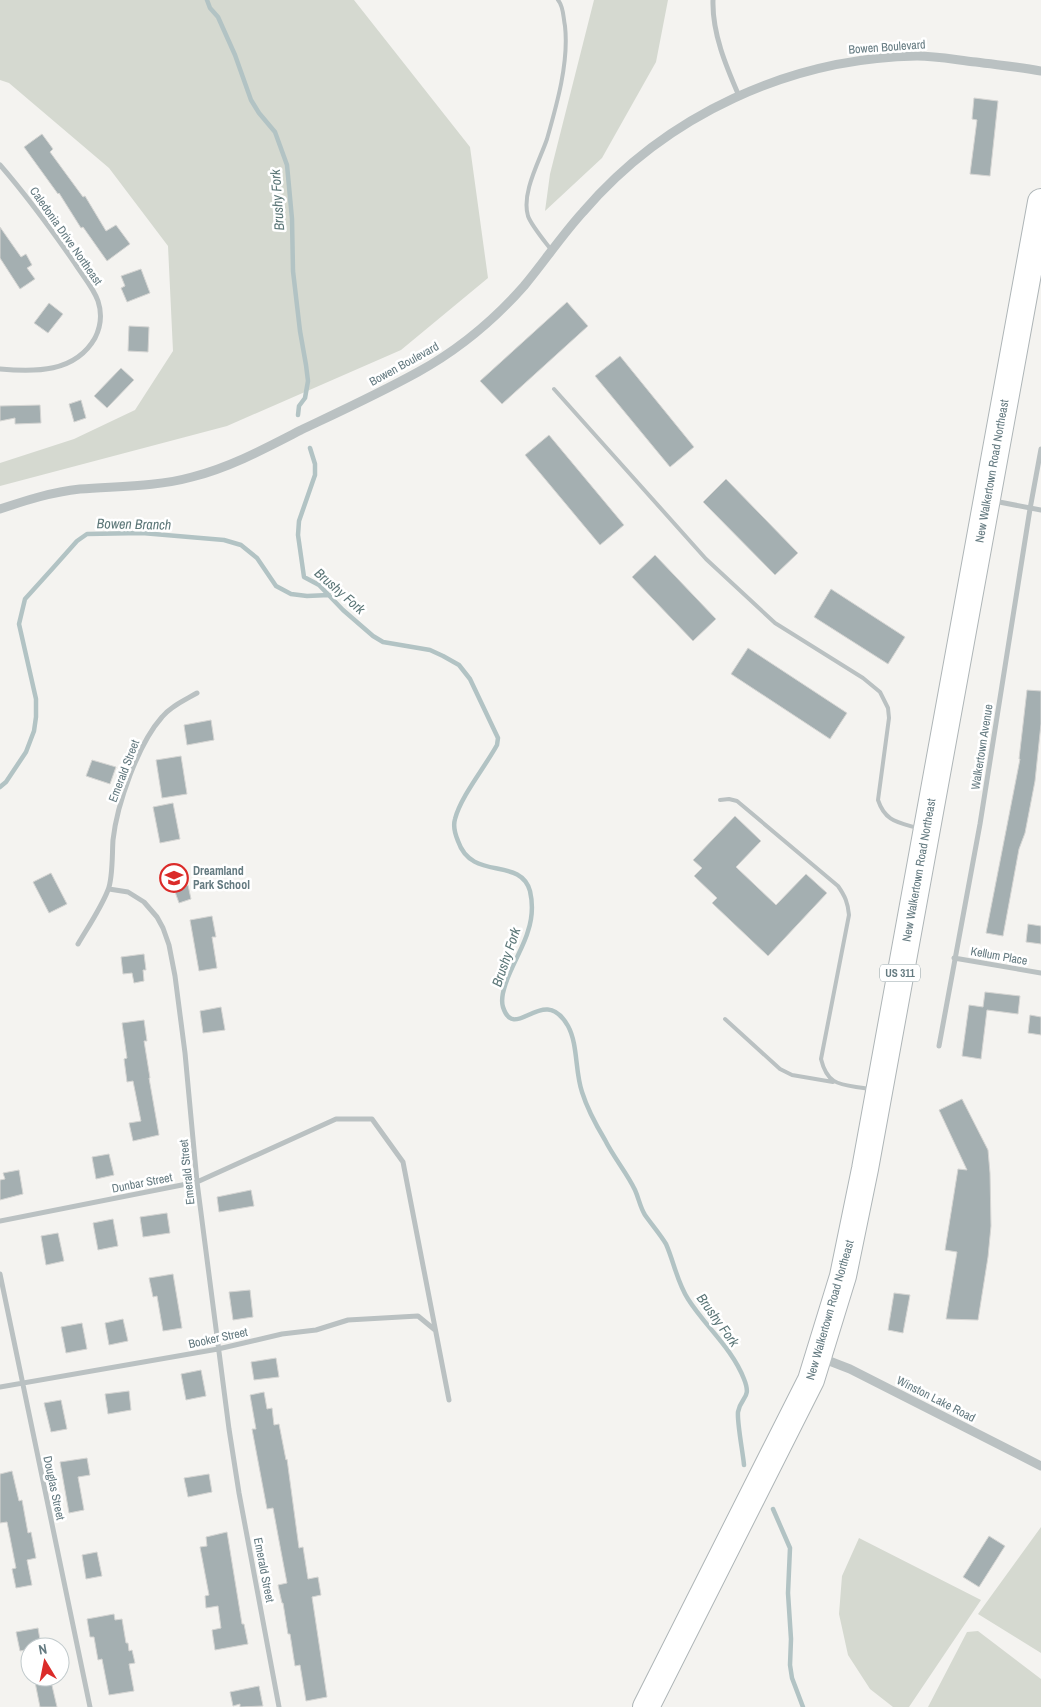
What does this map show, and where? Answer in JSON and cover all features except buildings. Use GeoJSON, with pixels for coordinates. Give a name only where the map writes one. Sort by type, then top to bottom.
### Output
{"type":"FeatureCollection","features":[{"type":"Feature","properties":{"kind":"main road","name":"New Walkertown Road Northeast"},"geometry":{"type":"LineString","coordinates":[[646,1707],[807,1388],[843,1276],[879,1091],[1041,202]]}},
{"type":"Feature","properties":{"kind":"street"},"geometry":{"type":"LineString","coordinates":[[713,0],[718,38],[739,96]]}},
{"type":"Feature","properties":{"kind":"street","name":"Bowen Boulevard"},"geometry":{"type":"LineString","coordinates":[[0,509],[35,497],[51,494],[191,478],[249,456],[392,386],[447,354],[474,334],[502,309],[552,251],[580,214],[622,171],[658,142],[711,109],[739,96],[787,77],[854,61],[917,56],[938,57],[1041,71]]}},
{"type":"Feature","properties":{"kind":"street","name":"Caledonia Drive Northeast"},"geometry":{"type":"LineString","coordinates":[[0,165],[53,232],[92,290],[98,302],[100,315],[99,327],[91,344],[72,361],[47,370],[22,371],[0,369]]}},
{"type":"Feature","properties":{"kind":"street","name":"Walkertown Avenue"},"geometry":{"type":"LineString","coordinates":[[939,1046],[980,824],[1041,449]]}},
{"type":"Feature","properties":{"kind":"street"},"geometry":{"type":"LineString","coordinates":[[986,499],[1041,510]]}},
{"type":"Feature","properties":{"kind":"street","name":"Emerald Street"},"geometry":{"type":"LineString","coordinates":[[197,693],[172,707],[151,731],[142,748],[118,813],[113,838],[109,889],[128,892],[144,902],[157,917],[169,946],[176,976],[197,1182],[218,1349],[239,1493],[279,1707]]}},
{"type":"Feature","properties":{"kind":"street"},"geometry":{"type":"LineString","coordinates":[[78,944],[109,889]]}},
{"type":"Feature","properties":{"kind":"street","name":"Kellum Place"},"geometry":{"type":"LineString","coordinates":[[954,958],[1041,973]]}},
{"type":"Feature","properties":{"kind":"street","name":"Dunbar Street"},"geometry":{"type":"LineString","coordinates":[[0,1221],[197,1182],[336,1119],[372,1119],[403,1162],[435,1330]]}},
{"type":"Feature","properties":{"kind":"street","name":"Douglas Street"},"geometry":{"type":"LineString","coordinates":[[0,1274],[21,1383],[90,1707]]}},
{"type":"Feature","properties":{"kind":"street","name":"Booker Street"},"geometry":{"type":"LineString","coordinates":[[0,1387],[218,1349],[282,1334],[316,1330],[348,1320],[418,1316],[435,1330]]}},
{"type":"Feature","properties":{"kind":"street"},"geometry":{"type":"LineString","coordinates":[[435,1330],[448,1400]]}},
{"type":"Feature","properties":{"kind":"street","name":"Winston Lake Road"},"geometry":{"type":"LineString","coordinates":[[818,1357],[850,1369],[1041,1466]]}},
{"type":"Feature","properties":{"kind":"lane"},"geometry":{"type":"LineString","coordinates":[[552,251],[528,217],[527,203],[528,191],[561,88],[566,36],[562,5],[558,0]]}},
{"type":"Feature","properties":{"kind":"lane"},"geometry":{"type":"LineString","coordinates":[[554,389],[706,559],[750,600],[775,623],[863,678],[880,692],[888,708],[889,718],[878,800],[882,811],[890,819],[926,831]]}},
{"type":"Feature","properties":{"kind":"lane"},"geometry":{"type":"LineString","coordinates":[[720,800],[729,799],[737,801],[838,886],[845,896],[849,915],[821,1059],[824,1072],[833,1082]]}},
{"type":"Feature","properties":{"kind":"lane"},"geometry":{"type":"LineString","coordinates":[[726,1019],[780,1069],[792,1075],[879,1091]]}},
{"type":"Feature","properties":{"kind":"shaded area"},"geometry":{"type":"Polygon","coordinates":[[[0,0],[354,0],[470,147],[488,278],[401,350],[227,426],[0,486],[0,463],[74,439],[135,410],[173,351],[168,246],[109,168],[9,83],[0,80],[0,0]]]}},
{"type":"Feature","properties":{"kind":"shaded area"},"geometry":{"type":"Polygon","coordinates":[[[594,0],[668,0],[656,62],[602,158],[545,211],[550,174],[594,0]]]}},
{"type":"Feature","properties":{"kind":"shaded area"},"geometry":{"type":"Polygon","coordinates":[[[1041,1527],[1041,1653],[978,1614],[1041,1527]]]}},
{"type":"Feature","properties":{"kind":"shaded area"},"geometry":{"type":"Polygon","coordinates":[[[859,1538],[981,1600],[909,1707],[893,1707],[870,1689],[848,1655],[839,1614],[842,1576],[859,1538]]]}},
{"type":"Feature","properties":{"kind":"shaded area"},"geometry":{"type":"Polygon","coordinates":[[[978,1631],[1041,1679],[1041,1707],[928,1707],[967,1632],[978,1631]]]}},
{"type":"Feature","properties":{"kind":"waterway","name":"Brushy Fork"},"geometry":{"type":"LineString","coordinates":[[207,0],[210,8],[218,17],[235,55],[251,100],[275,132],[287,165],[292,219],[293,271],[308,381],[305,398],[299,406],[298,415]]}},
{"type":"Feature","properties":{"kind":"waterway","name":"Brushy Fork"},"geometry":{"type":"LineString","coordinates":[[310,448],[315,464],[315,475],[299,521],[298,535],[304,577],[319,585],[343,610],[373,636],[383,642],[430,650],[459,665],[470,679],[498,738],[497,745],[462,801],[454,824],[457,838],[465,853],[474,861],[484,866],[516,874],[525,880],[530,891],[532,906],[529,926],[507,980],[502,999],[503,1007],[508,1017],[515,1019],[540,1010],[549,1010],[559,1014],[568,1026],[573,1041],[580,1084],[592,1116],[632,1184],[645,1215],[666,1244],[684,1292],[733,1357],[744,1379],[747,1390],[738,1412],[744,1465]]}},
{"type":"Feature","properties":{"kind":"waterway","name":"Bowen Branch"},"geometry":{"type":"LineString","coordinates":[[0,787],[6,782],[26,752],[34,731],[36,717],[36,699],[19,624],[25,599],[77,541],[87,534],[142,533],[224,540],[241,545],[257,558],[276,586],[291,594],[307,596],[329,595]]}},
{"type":"Feature","properties":{"kind":"waterway","name":"Brushy Fork"},"geometry":{"type":"LineString","coordinates":[[773,1509],[790,1548],[788,1593],[791,1639],[790,1665],[792,1678],[803,1707]]}},
{"type":"Feature","properties":{"kind":"place","name":"Dreamland Park School"},"geometry":{"type":"Point","coordinates":[174,878]}}]}
